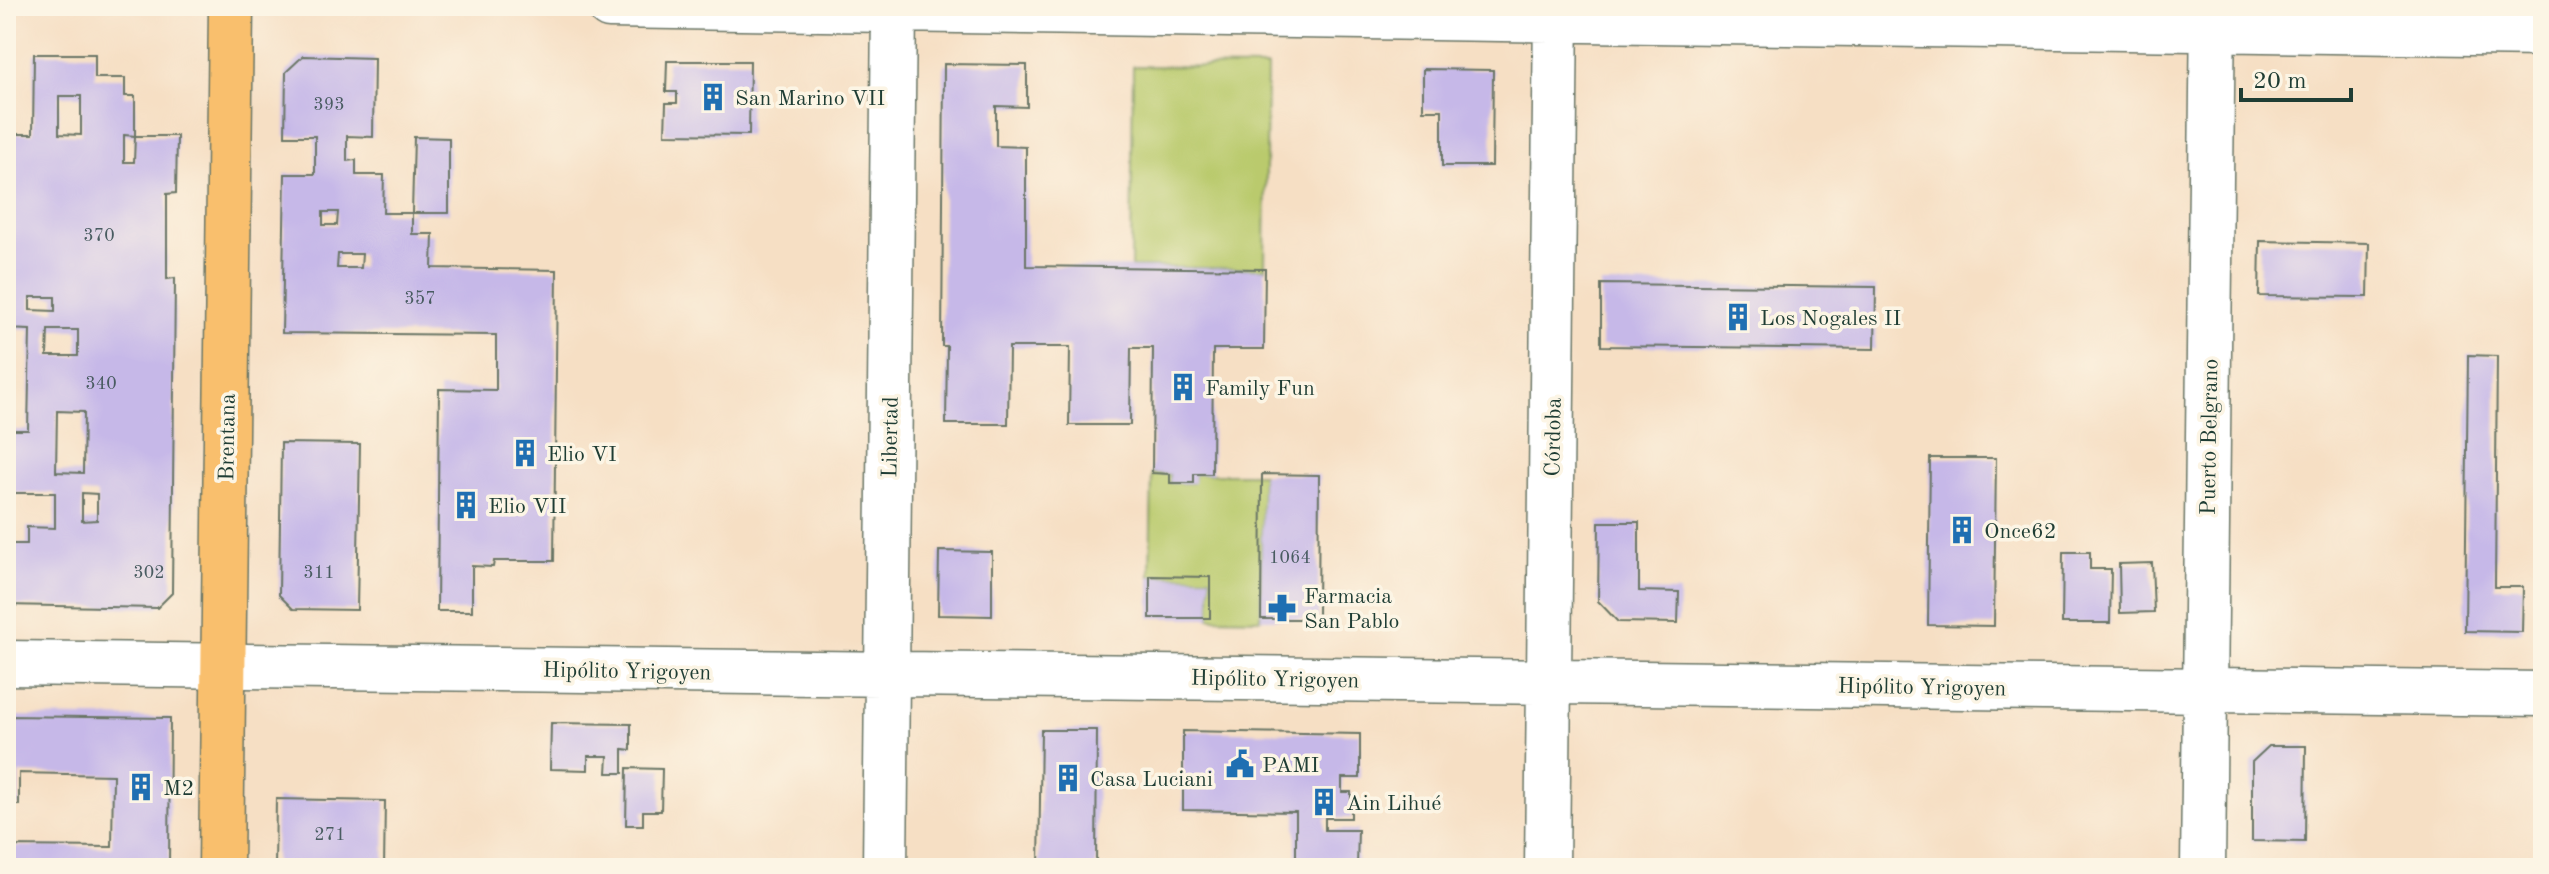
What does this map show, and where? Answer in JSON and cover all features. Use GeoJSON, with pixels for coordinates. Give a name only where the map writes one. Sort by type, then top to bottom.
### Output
{"type":"FeatureCollection","features":[{"type":"Feature","properties":{"kind":"main road","name":"Brentana"},"geometry":{"type":"LineString","coordinates":[[221,868],[231,6]]}},
{"type":"Feature","properties":{"kind":"street"},"geometry":{"type":"LineString","coordinates":[[609,6],[2213,18],[2543,34]]}},
{"type":"Feature","properties":{"kind":"street","name":"Libertad"},"geometry":{"type":"LineString","coordinates":[[885,868],[894,8]]}},
{"type":"Feature","properties":{"kind":"street","name":"Córdoba"},"geometry":{"type":"LineString","coordinates":[[1547,868],[1556,13]]}},
{"type":"Feature","properties":{"kind":"street","name":"Puerto Belgrano"},"geometry":{"type":"LineString","coordinates":[[2203,868],[2213,18]]}},
{"type":"Feature","properties":{"kind":"street","name":"Hipólito Yrigoyen"},"geometry":{"type":"LineString","coordinates":[[6,663],[2543,694]]}},
{"type":"Feature","properties":{"kind":"green space"},"geometry":{"type":"Polygon","coordinates":[[[1133,66],[1267,67],[1265,269],[1131,267],[1133,66]]]}},
{"type":"Feature","properties":{"kind":"green space"},"geometry":{"type":"Polygon","coordinates":[[[1152,473],[1170,474],[1170,483],[1193,483],[1194,474],[1262,474],[1261,619],[1210,618],[1210,577],[1150,576],[1152,473]]]}},
{"type":"Feature","properties":{"kind":"building"},"geometry":{"type":"Polygon","coordinates":[[[34,54],[95,54],[95,78],[125,78],[125,96],[135,96],[135,136],[177,136],[176,193],[167,194],[167,279],[175,278],[172,593],[157,608],[6,605],[6,544],[27,544],[27,527],[55,528],[55,493],[9,493],[9,532],[6,532],[6,430],[28,430],[30,330],[6,329],[6,134],[33,134],[34,54]],[[59,96],[59,134],[81,135],[81,96],[59,96]],[[124,135],[124,162],[134,162],[135,136],[124,135]],[[30,297],[30,310],[55,311],[55,297],[30,297]],[[48,330],[47,356],[78,356],[78,330],[48,330]],[[57,411],[56,472],[83,473],[84,412],[57,411]],[[82,493],[82,521],[97,520],[97,494],[82,493]]]}},
{"type":"Feature","properties":{"kind":"building"},"geometry":{"type":"Polygon","coordinates":[[[303,56],[374,58],[373,137],[347,136],[347,161],[356,160],[356,175],[384,175],[383,213],[412,213],[412,234],[433,234],[432,268],[557,270],[554,561],[494,561],[493,567],[472,566],[472,611],[437,611],[439,389],[496,390],[496,335],[282,333],[285,174],[315,174],[315,136],[285,136],[286,72],[303,56]],[[323,212],[323,225],[337,225],[338,212],[323,212]],[[338,254],[337,268],[361,268],[362,254],[338,254]]]}},
{"type":"Feature","properties":{"kind":"building","name":"San Marino VII"},"geometry":{"type":"Polygon","coordinates":[[[667,61],[750,61],[749,135],[665,134],[666,103],[677,103],[677,92],[666,92],[667,61]]]}},
{"type":"Feature","properties":{"kind":"building"},"geometry":{"type":"Polygon","coordinates":[[[944,64],[1027,65],[1027,107],[996,106],[996,146],[1026,147],[1026,266],[1265,269],[1264,349],[1213,349],[1212,474],[1194,474],[1194,483],[1170,483],[1170,474],[1152,473],[1153,348],[1131,348],[1130,425],[1069,425],[1070,347],[1009,347],[1008,424],[946,424],[947,346],[942,346],[944,64]]]}},
{"type":"Feature","properties":{"kind":"building"},"geometry":{"type":"Polygon","coordinates":[[[1423,69],[1493,70],[1492,166],[1442,166],[1442,110],[1423,110],[1423,69]]]}},
{"type":"Feature","properties":{"kind":"building"},"geometry":{"type":"Polygon","coordinates":[[[414,137],[449,138],[449,213],[412,213],[414,137]]]}},
{"type":"Feature","properties":{"kind":"building"},"geometry":{"type":"Polygon","coordinates":[[[2260,241],[2369,243],[2368,297],[2259,296],[2260,241]]]}},
{"type":"Feature","properties":{"kind":"building","name":"Los Nogales II"},"geometry":{"type":"Polygon","coordinates":[[[1601,284],[1876,287],[1875,349],[1601,346],[1601,284]]]}},
{"type":"Feature","properties":{"kind":"building"},"geometry":{"type":"Polygon","coordinates":[[[2468,355],[2497,356],[2495,587],[2523,587],[2522,632],[2465,631],[2468,355]]]}},
{"type":"Feature","properties":{"kind":"building"},"geometry":{"type":"Polygon","coordinates":[[[281,443],[360,444],[357,610],[293,609],[279,595],[281,443]]]}},
{"type":"Feature","properties":{"kind":"building","name":"Once62"},"geometry":{"type":"Polygon","coordinates":[[[1930,458],[1996,458],[1994,626],[1928,625],[1930,458]]]}},
{"type":"Feature","properties":{"kind":"building"},"geometry":{"type":"Polygon","coordinates":[[[1262,474],[1319,475],[1318,619],[1261,619],[1262,474]]]}},
{"type":"Feature","properties":{"kind":"building"},"geometry":{"type":"Polygon","coordinates":[[[1599,522],[1639,522],[1639,591],[1679,592],[1678,623],[1618,622],[1598,601],[1599,522]]]}},
{"type":"Feature","properties":{"kind":"building"},"geometry":{"type":"Polygon","coordinates":[[[939,551],[992,552],[992,616],[938,615],[939,551]]]}},
{"type":"Feature","properties":{"kind":"building"},"geometry":{"type":"Polygon","coordinates":[[[2063,552],[2090,552],[2090,569],[2111,569],[2110,623],[2062,623],[2063,552]]]}},
{"type":"Feature","properties":{"kind":"building"},"geometry":{"type":"Polygon","coordinates":[[[2152,563],[2154,612],[2120,613],[2119,564],[2152,563]]]}},
{"type":"Feature","properties":{"kind":"building"},"geometry":{"type":"Polygon","coordinates":[[[1150,576],[1210,577],[1210,618],[1150,618],[1150,576]]]}},
{"type":"Feature","properties":{"kind":"building","name":"M2"},"geometry":{"type":"Polygon","coordinates":[[[6,716],[170,718],[169,868],[6,868],[6,846],[112,847],[113,775],[19,773],[19,805],[6,805],[6,716]]]}},
{"type":"Feature","properties":{"kind":"building"},"geometry":{"type":"Polygon","coordinates":[[[551,723],[631,724],[631,750],[623,749],[623,773],[607,773],[608,756],[588,756],[588,770],[550,769],[551,723]]]}},
{"type":"Feature","properties":{"kind":"building","name":"Casa Luciani"},"geometry":{"type":"Polygon","coordinates":[[[1041,730],[1097,730],[1096,868],[1039,868],[1041,730]]]}},
{"type":"Feature","properties":{"kind":"building"},"geometry":{"type":"Polygon","coordinates":[[[1183,731],[1360,734],[1360,778],[1342,778],[1342,792],[1351,792],[1351,818],[1325,818],[1325,830],[1358,830],[1357,867],[1296,868],[1296,812],[1183,810],[1183,731]]]}},
{"type":"Feature","properties":{"kind":"building"},"geometry":{"type":"Polygon","coordinates":[[[2269,746],[2306,746],[2305,842],[2252,841],[2252,762],[2269,746]]]}},
{"type":"Feature","properties":{"kind":"building"},"geometry":{"type":"Polygon","coordinates":[[[627,768],[662,769],[661,811],[643,811],[643,825],[626,825],[627,768]]]}},
{"type":"Feature","properties":{"kind":"building"},"geometry":{"type":"Polygon","coordinates":[[[276,799],[385,801],[384,868],[275,868],[276,799]]]}},
{"type":"Feature","properties":{"kind":"place","name":"San Marino VII"},"geometry":{"type":"Point","coordinates":[713,97]}},
{"type":"Feature","properties":{"kind":"place","name":"Los Nogales II"},"geometry":{"type":"Point","coordinates":[1738,317]}},
{"type":"Feature","properties":{"kind":"place","name":"Family Fun"},"geometry":{"type":"Point","coordinates":[1183,387]}},
{"type":"Feature","properties":{"kind":"place","name":"Elio VI"},"geometry":{"type":"Point","coordinates":[525,453]}},
{"type":"Feature","properties":{"kind":"place","name":"Elio VII"},"geometry":{"type":"Point","coordinates":[466,505]}},
{"type":"Feature","properties":{"kind":"place","name":"Once62"},"geometry":{"type":"Point","coordinates":[1962,530]}},
{"type":"Feature","properties":{"kind":"place","name":"Farmacia San Pablo"},"geometry":{"type":"Point","coordinates":[1282,608]}},
{"type":"Feature","properties":{"kind":"place","name":"PAMI"},"geometry":{"type":"Point","coordinates":[1240,764]}},
{"type":"Feature","properties":{"kind":"place","name":"Casa Luciani"},"geometry":{"type":"Point","coordinates":[1068,778]}},
{"type":"Feature","properties":{"kind":"place","name":"M2"},"geometry":{"type":"Point","coordinates":[141,787]}},
{"type":"Feature","properties":{"kind":"place","name":"Ain Lihué"},"geometry":{"type":"Point","coordinates":[1324,802]}}]}
